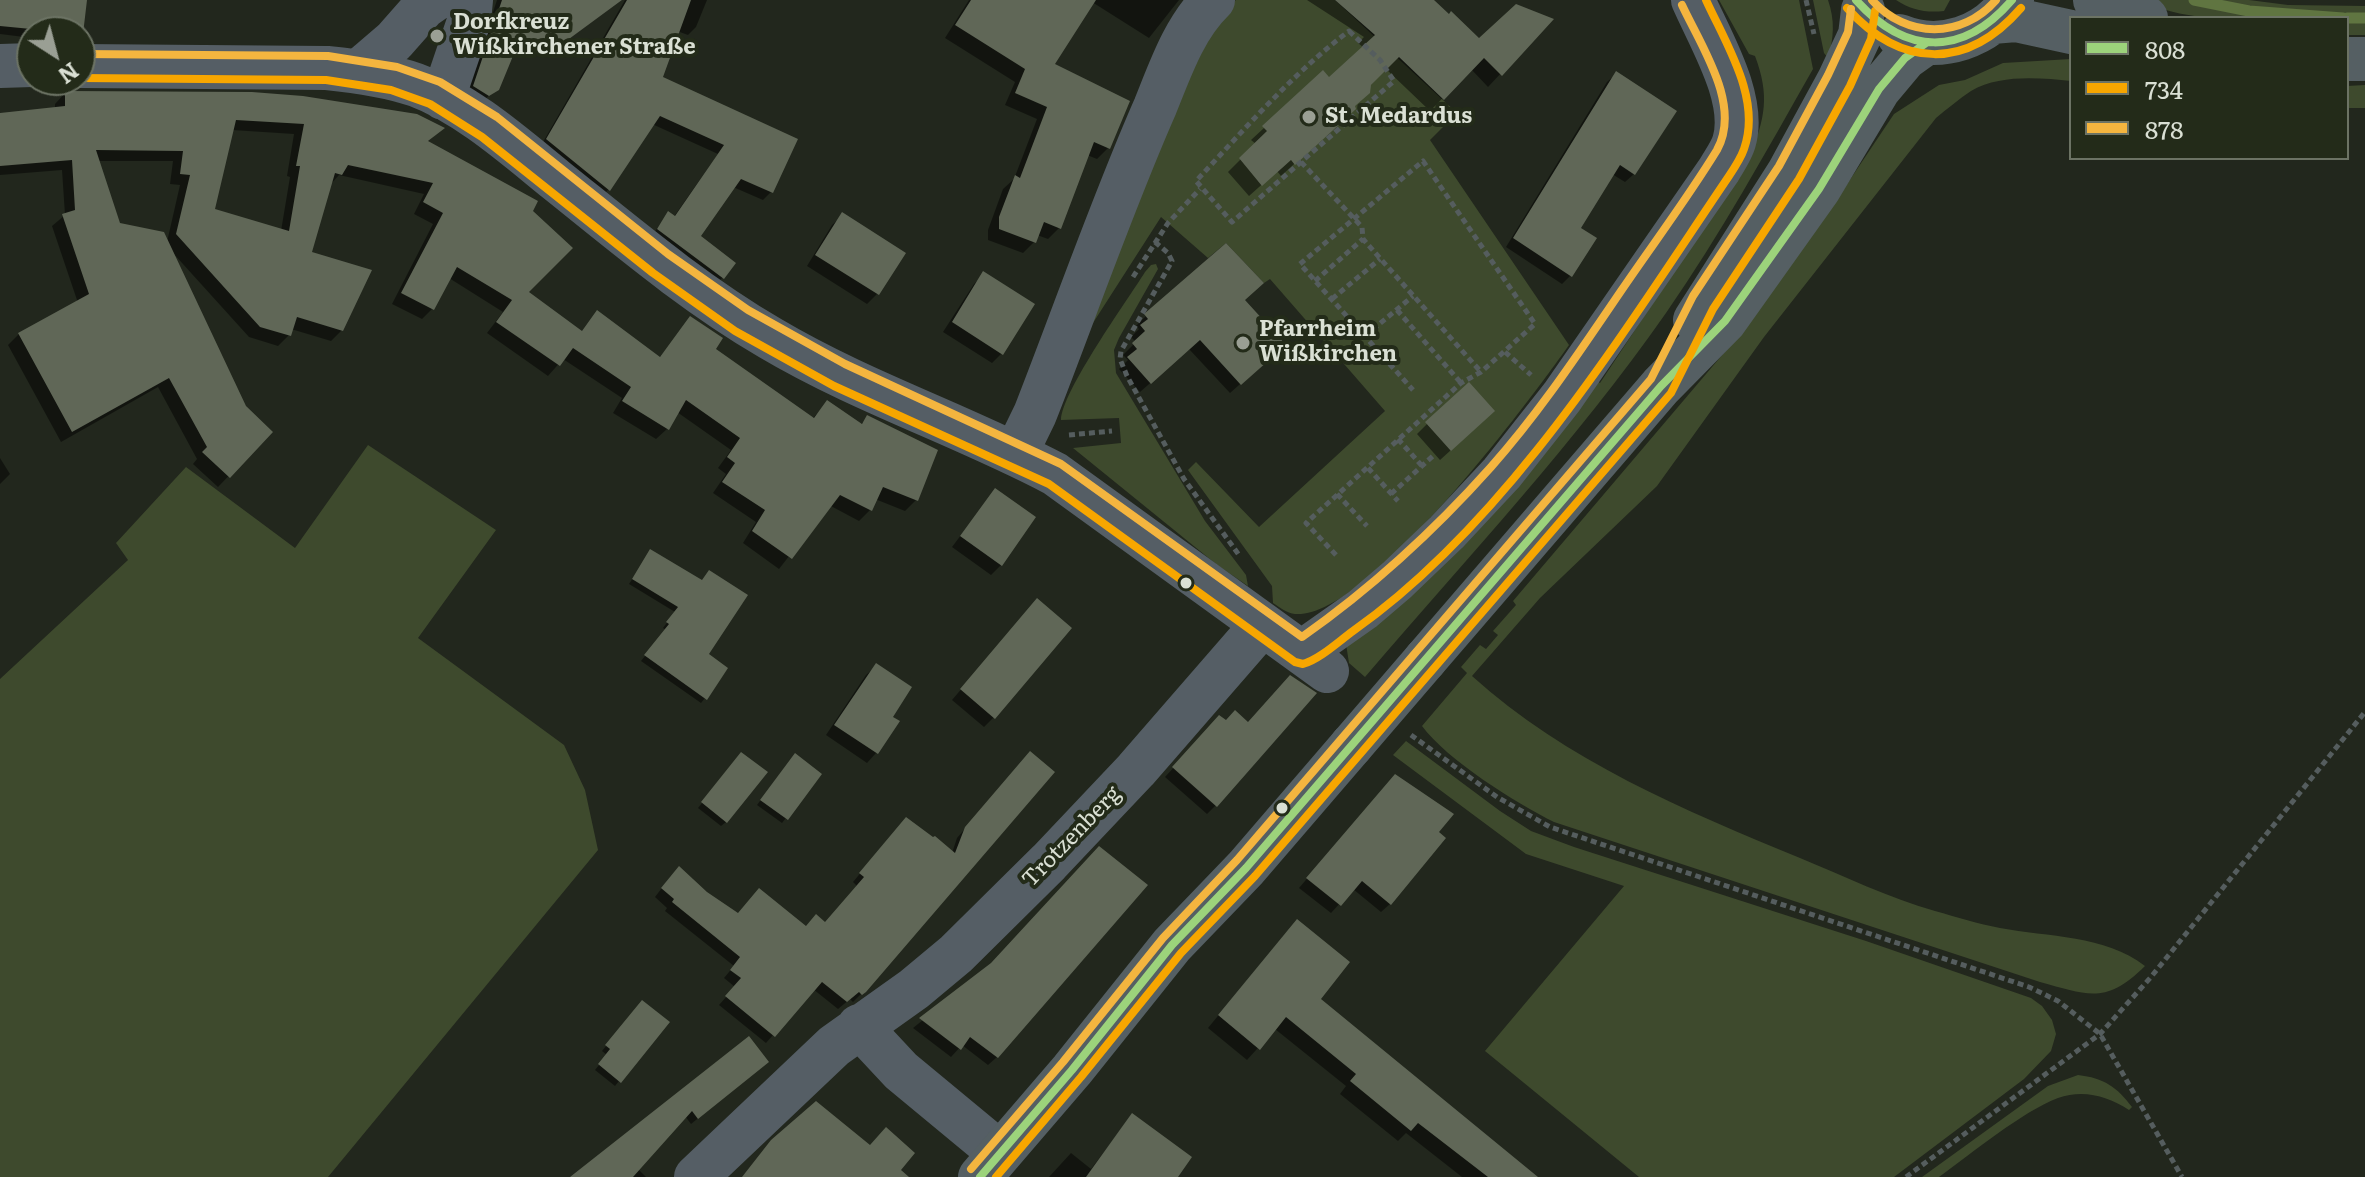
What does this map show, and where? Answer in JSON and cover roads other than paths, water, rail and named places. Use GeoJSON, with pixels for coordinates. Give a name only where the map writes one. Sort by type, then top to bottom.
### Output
{"type":"FeatureCollection","features":[{"type":"Feature","properties":{"kind":"main road"},"geometry":{"type":"LineString","coordinates":[[2095,0],[2140,16]]}},
{"type":"Feature","properties":{"kind":"main road"},"geometry":{"type":"LineString","coordinates":[[1860,5],[1891,33],[1926,43],[1963,38],[2002,11],[2016,20],[2069,32]]}},
{"type":"Feature","properties":{"kind":"main road"},"geometry":{"type":"LineString","coordinates":[[1661,386],[1703,303],[1789,172],[1839,80],[1860,35],[1860,5]]}},
{"type":"Feature","properties":{"kind":"main road"},"geometry":{"type":"LineString","coordinates":[[990,1165],[1072,1070],[1172,945],[1246,868],[1661,386],[1734,309],[1819,189],[1879,89],[1905,58],[1926,43]]}},
{"type":"Feature","properties":{"kind":"street"},"geometry":{"type":"LineString","coordinates":[[359,71],[434,0]]}},
{"type":"Feature","properties":{"kind":"street"},"geometry":{"type":"LineString","coordinates":[[443,98],[469,21],[471,0]]}},
{"type":"Feature","properties":{"kind":"street"},"geometry":{"type":"LineString","coordinates":[[1016,453],[1035,414],[1145,127],[1183,41],[1202,10],[1213,0]]}},
{"type":"Feature","properties":{"kind":"street"},"geometry":{"type":"LineString","coordinates":[[96,66],[327,68],[359,71],[418,86],[443,98],[524,154],[634,244],[728,313],[852,382],[1016,453],[1055,474],[1314,662],[1363,609],[1447,532],[1502,473],[1562,397],[1734,144],[1736,108],[1730,86],[1693,0]]}},
{"type":"Feature","properties":{"kind":"street","name":"Trotzenberg"},"geometry":{"type":"LineString","coordinates":[[696,1177],[812,1065],[956,954],[1136,770],[1262,625]]}},
{"type":"Feature","properties":{"kind":"street"},"geometry":{"type":"LineString","coordinates":[[859,1026],[990,1165]]}},
{"type":"Feature","properties":{"kind":"waterway"},"geometry":{"type":"LineString","coordinates":[[2194,0],[2249,11],[2316,16]]}},
{"type":"Feature","properties":{"kind":"waterway"},"geometry":{"type":"LineString","coordinates":[[2349,18],[2365,18]]}},
{"type":"Feature","properties":{"kind":"place","name":"Dorfkreuz Wißkirchener Straße"},"geometry":{"type":"Point","coordinates":[437,36]}},
{"type":"Feature","properties":{"kind":"place","name":"St. Medardus"},"geometry":{"type":"Point","coordinates":[1309,117]}},
{"type":"Feature","properties":{"kind":"place","name":"Pfarrheim Wißkirchen"},"geometry":{"type":"Point","coordinates":[1243,343]}}]}
